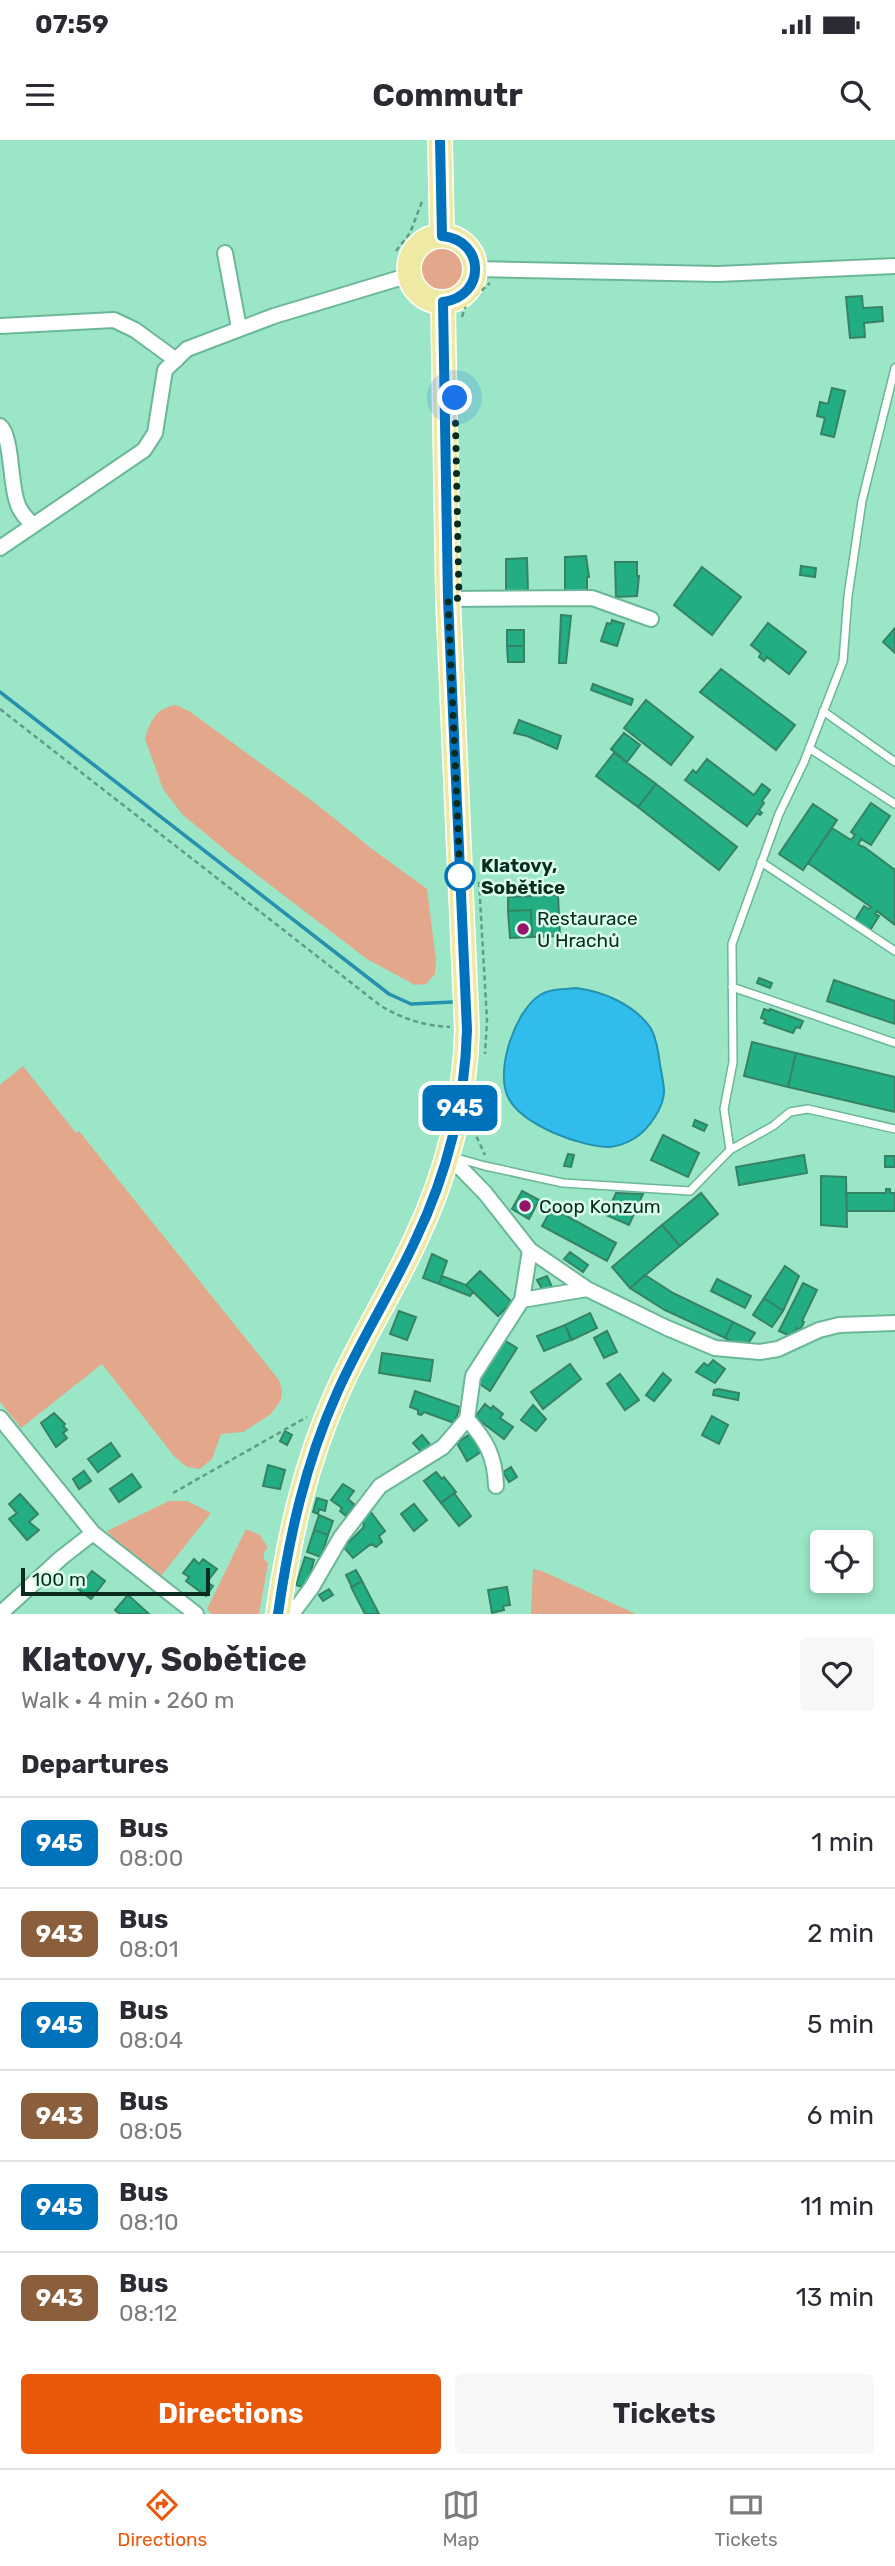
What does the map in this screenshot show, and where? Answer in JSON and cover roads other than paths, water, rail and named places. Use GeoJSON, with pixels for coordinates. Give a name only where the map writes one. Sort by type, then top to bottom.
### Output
{"type":"FeatureCollection","features":[{"type":"Feature","properties":{"kind":"main road"},"geometry":{"type":"LineString","coordinates":[[440,140],[442,236]]}},
{"type":"Feature","properties":{"kind":"main road"},"geometry":{"type":"LineString","coordinates":[[442,236],[463,243],[472,255],[475,269],[472,283],[463,295],[443,302],[430,300],[419,293],[410,275],[410,261],[417,248],[429,239],[442,236]]}},
{"type":"Feature","properties":{"kind":"main road"},"geometry":{"type":"LineString","coordinates":[[278,1614],[291,1534],[315,1448],[354,1356],[414,1244],[435,1196],[449,1156],[464,1079],[467,1030],[448,599],[443,302]]}},
{"type":"Feature","properties":{"kind":"street"},"geometry":{"type":"LineString","coordinates":[[225,253],[239,328]]}},
{"type":"Feature","properties":{"kind":"street"},"geometry":{"type":"LineString","coordinates":[[475,269],[718,274],[895,266]]}},
{"type":"Feature","properties":{"kind":"street"},"geometry":{"type":"LineString","coordinates":[[0,548],[144,450],[155,432],[165,370],[187,349],[239,328],[410,275]]}},
{"type":"Feature","properties":{"kind":"street"},"geometry":{"type":"LineString","coordinates":[[0,326],[114,320],[135,330],[176,360]]}},
{"type":"Feature","properties":{"kind":"street"},"geometry":{"type":"LineString","coordinates":[[0,426],[6,430],[8,439],[17,505],[33,525]]}},
{"type":"Feature","properties":{"kind":"street"},"geometry":{"type":"LineString","coordinates":[[448,599],[592,598],[651,619]]}},
{"type":"Feature","properties":{"kind":"street"},"geometry":{"type":"LineString","coordinates":[[449,1156],[485,1193],[530,1250],[587,1289],[715,1348],[760,1352],[778,1349],[819,1330],[839,1325],[894,1323]]}},
{"type":"Feature","properties":{"kind":"street"},"geometry":{"type":"LineString","coordinates":[[292,1614],[312,1587],[341,1537],[380,1486],[443,1447],[467,1419],[473,1376],[522,1300],[530,1250]]}},
{"type":"Feature","properties":{"kind":"street"},"geometry":{"type":"LineString","coordinates":[[522,1300],[587,1289]]}},
{"type":"Feature","properties":{"kind":"street"},"geometry":{"type":"LineString","coordinates":[[0,1418],[93,1533],[196,1614]]}},
{"type":"Feature","properties":{"kind":"street"},"geometry":{"type":"LineString","coordinates":[[467,1419],[489,1448],[495,1465],[496,1486]]}},
{"type":"Feature","properties":{"kind":"street"},"geometry":{"type":"LineString","coordinates":[[0,1614],[61,1558],[93,1533]]}},
{"type":"Feature","properties":{"kind":"lane"},"geometry":{"type":"LineString","coordinates":[[730,1150],[724,1109],[733,1062],[732,944],[779,814],[810,748],[843,661],[848,596],[862,501],[895,368]]}},
{"type":"Feature","properties":{"kind":"lane"},"geometry":{"type":"LineString","coordinates":[[823,712],[895,762]]}},
{"type":"Feature","properties":{"kind":"lane"},"geometry":{"type":"LineString","coordinates":[[810,748],[895,804]]}},
{"type":"Feature","properties":{"kind":"lane"},"geometry":{"type":"LineString","coordinates":[[761,862],[895,951]]}},
{"type":"Feature","properties":{"kind":"lane"},"geometry":{"type":"LineString","coordinates":[[732,987],[895,1043]]}},
{"type":"Feature","properties":{"kind":"lane"},"geometry":{"type":"LineString","coordinates":[[449,1156],[563,1182],[690,1191],[730,1150],[773,1126],[790,1112],[808,1109],[895,1129]]}},
{"type":"Feature","properties":{"kind":"water"},"geometry":{"type":"Polygon","coordinates":[[[576,988],[596,992],[626,1005],[650,1027],[656,1041],[664,1089],[662,1103],[646,1129],[620,1145],[598,1146],[553,1133],[525,1117],[508,1097],[504,1072],[506,1057],[515,1027],[523,1014],[531,1003],[544,993],[576,988]]]}},
{"type":"Feature","properties":{"kind":"waterway"},"geometry":{"type":"LineString","coordinates":[[0,692],[389,994],[411,1004],[453,1002]]}},
{"type":"Feature","properties":{"kind":"place","name":"Klatovy, Sobětice"},"geometry":{"type":"Point","coordinates":[460,876]}},
{"type":"Feature","properties":{"kind":"place","name":"Restaurace U Hrachů"},"geometry":{"type":"Point","coordinates":[523,929]}},
{"type":"Feature","properties":{"kind":"place","name":"Coop Konzum"},"geometry":{"type":"Point","coordinates":[525,1206]}}]}
